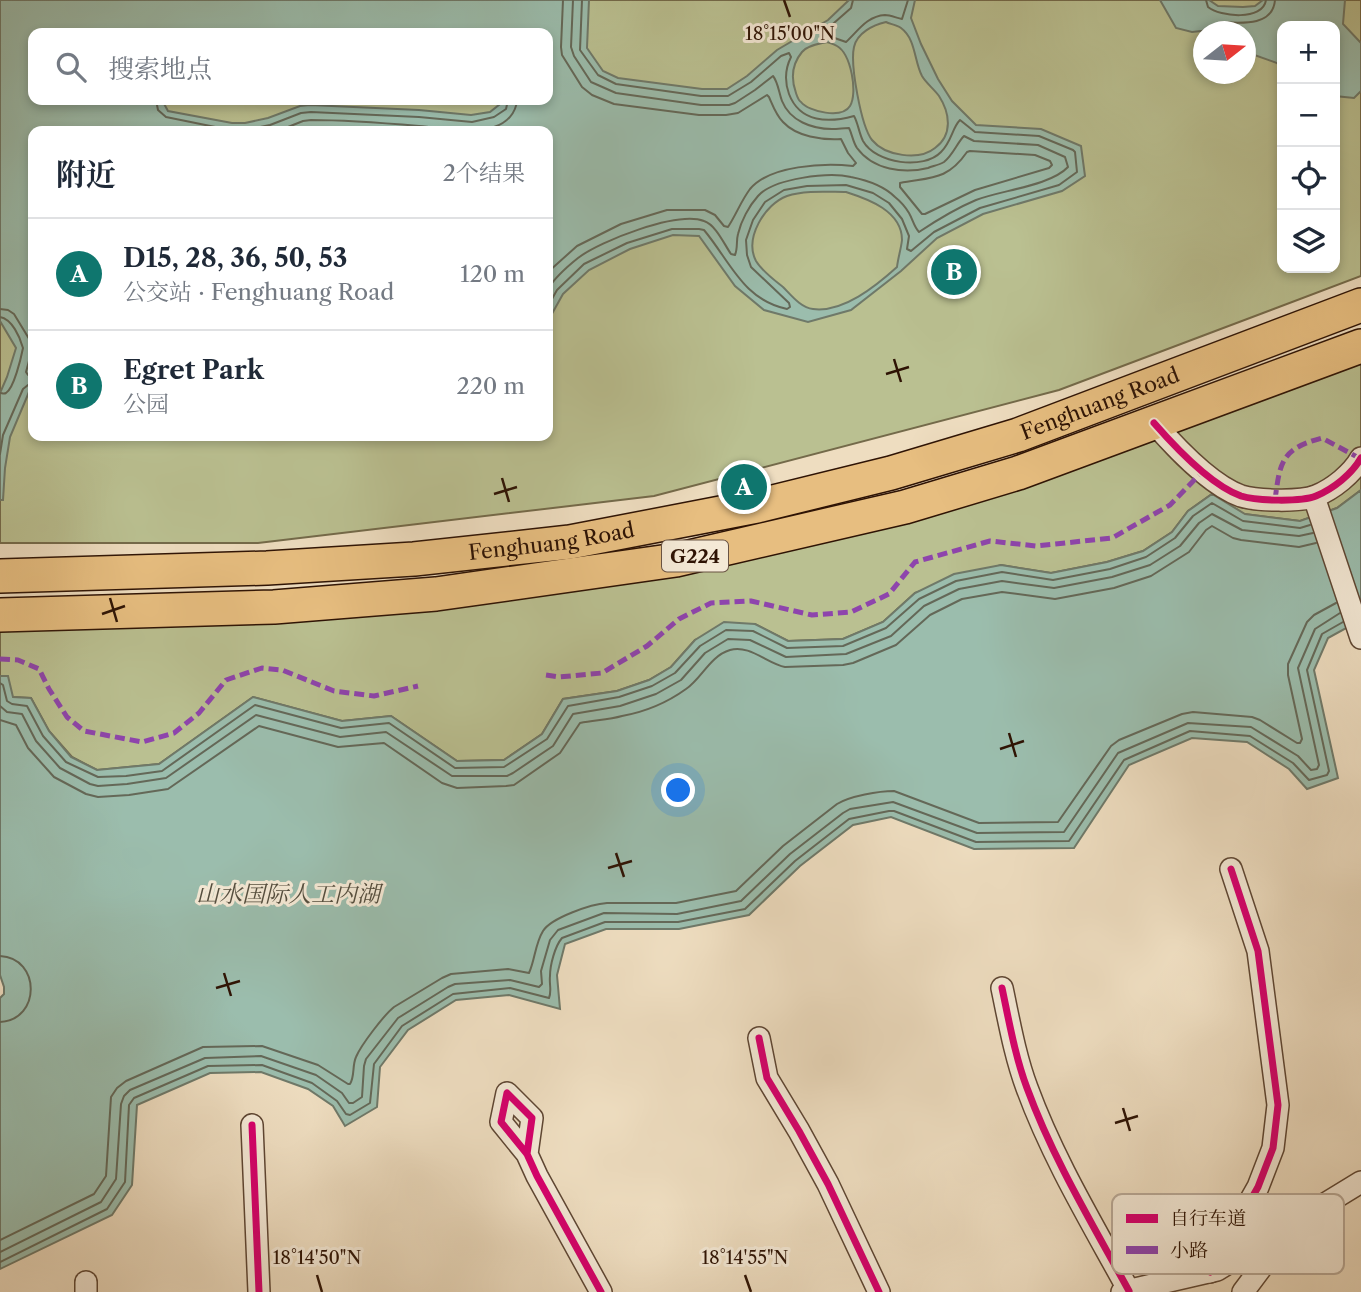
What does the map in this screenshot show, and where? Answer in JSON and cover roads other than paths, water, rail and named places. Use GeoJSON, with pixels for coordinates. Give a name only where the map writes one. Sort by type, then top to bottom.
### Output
{"type":"FeatureCollection","features":[{"type":"Feature","properties":{"kind":"highway","name":"Fenghuang Road"},"geometry":{"type":"LineString","coordinates":[[0,576],[267,568],[415,559],[570,542],[757,506],[891,473],[1018,435],[1361,304]]}},
{"type":"Feature","properties":{"kind":"highway","name":"Fenghuang Road"},"geometry":{"type":"LineString","coordinates":[[0,615],[274,607],[436,594],[676,561],[905,507],[1018,472],[1361,346]]}},
{"type":"Feature","properties":{"kind":"street"},"geometry":{"type":"LineString","coordinates":[[1154,423],[1202,472],[1241,496],[1270,500],[1314,498],[1355,469],[1361,458]]}},
{"type":"Feature","properties":{"kind":"street"},"geometry":{"type":"LineString","coordinates":[[1314,498],[1361,638]]}},
{"type":"Feature","properties":{"kind":"street"},"geometry":{"type":"LineString","coordinates":[[1231,869],[1258,951],[1278,1105],[1272,1148],[1254,1194]]}},
{"type":"Feature","properties":{"kind":"street"},"geometry":{"type":"LineString","coordinates":[[1002,988],[1013,1040],[1031,1099],[1057,1158],[1112,1260]]}},
{"type":"Feature","properties":{"kind":"street"},"geometry":{"type":"LineString","coordinates":[[759,1038],[766,1078],[828,1184],[879,1292]]}},
{"type":"Feature","properties":{"kind":"street"},"geometry":{"type":"LineString","coordinates":[[252,1125],[259,1292]]}},
{"type":"Feature","properties":{"kind":"street"},"geometry":{"type":"LineString","coordinates":[[527,1154],[601,1292]]}},
{"type":"Feature","properties":{"kind":"street"},"geometry":{"type":"LineString","coordinates":[[1342,1194],[1361,1182]]}},
{"type":"Feature","properties":{"kind":"street"},"geometry":{"type":"LineString","coordinates":[[1120,1274],[1129,1291]]}},
{"type":"Feature","properties":{"kind":"street"},"geometry":{"type":"LineString","coordinates":[[1122,1292],[1201,1274]]}},
{"type":"Feature","properties":{"kind":"street"},"geometry":{"type":"LineString","coordinates":[[1243,1292],[1257,1274]]}},
{"type":"Feature","properties":{"kind":"water"},"geometry":{"type":"Polygon","coordinates":[[[0,0],[589,0],[587,48],[603,71],[618,78],[702,89],[727,89],[777,50],[828,20],[849,0],[915,0],[911,18],[938,79],[952,101],[976,125],[1041,129],[1081,146],[1085,176],[1062,191],[983,214],[937,238],[901,271],[851,310],[808,322],[764,310],[735,286],[699,236],[673,235],[630,249],[589,270],[563,294],[553,312],[553,126],[28,126],[28,394],[10,437],[3,500],[0,500],[0,393],[16,348],[0,321],[0,0]],[[886,22],[862,34],[854,47],[857,95],[864,122],[872,140],[885,150],[902,155],[928,152],[945,137],[948,124],[946,109],[922,76],[906,33],[896,25],[886,22]],[[827,42],[802,52],[796,62],[793,77],[798,99],[805,106],[833,113],[846,110],[850,106],[853,83],[842,50],[827,42]],[[809,192],[787,196],[771,206],[755,232],[753,252],[756,261],[796,301],[809,308],[836,307],[858,297],[897,267],[902,240],[896,221],[882,208],[846,192],[809,192]]]}},
{"type":"Feature","properties":{"kind":"water"},"geometry":{"type":"Polygon","coordinates":[[[1160,0],[1209,0],[1218,6],[1243,7],[1255,6],[1263,0],[1345,0],[1343,24],[1361,43],[1361,91],[1354,98],[1340,97],[1340,21],[1277,21],[1277,63],[1256,56],[1256,21],[1193,21],[1193,32],[1176,28],[1160,0]]]}},
{"type":"Feature","properties":{"kind":"water","name":"山水国际人工内湖"},"geometry":{"type":"Polygon","coordinates":[[[1361,490],[1361,622],[1328,638],[1314,670],[1338,778],[1307,789],[1289,769],[1247,742],[1192,738],[1129,765],[1074,848],[974,849],[891,817],[853,825],[800,866],[749,915],[679,929],[606,929],[565,944],[557,975],[560,1009],[509,995],[456,1000],[408,1030],[380,1067],[377,1107],[345,1126],[333,1106],[308,1089],[261,1072],[210,1073],[137,1105],[132,1185],[112,1215],[0,1269],[0,998],[4,994],[4,987],[0,975],[0,676],[8,676],[13,697],[31,698],[49,731],[71,757],[97,770],[159,764],[253,697],[342,721],[391,716],[457,761],[504,760],[542,734],[563,699],[617,691],[649,680],[671,667],[695,640],[724,622],[755,624],[788,641],[843,639],[883,622],[915,593],[954,574],[1001,565],[1051,573],[1107,562],[1143,551],[1172,532],[1188,511],[1212,494],[1245,514],[1300,521],[1337,508],[1361,490]]]}},
{"type":"Feature","properties":{"kind":"place","name":"Egret Park"},"geometry":{"type":"Point","coordinates":[954,272]}},
{"type":"Feature","properties":{"kind":"place","name":"D15, 28, 36, 50, 53"},"geometry":{"type":"Point","coordinates":[744,487]}}]}
